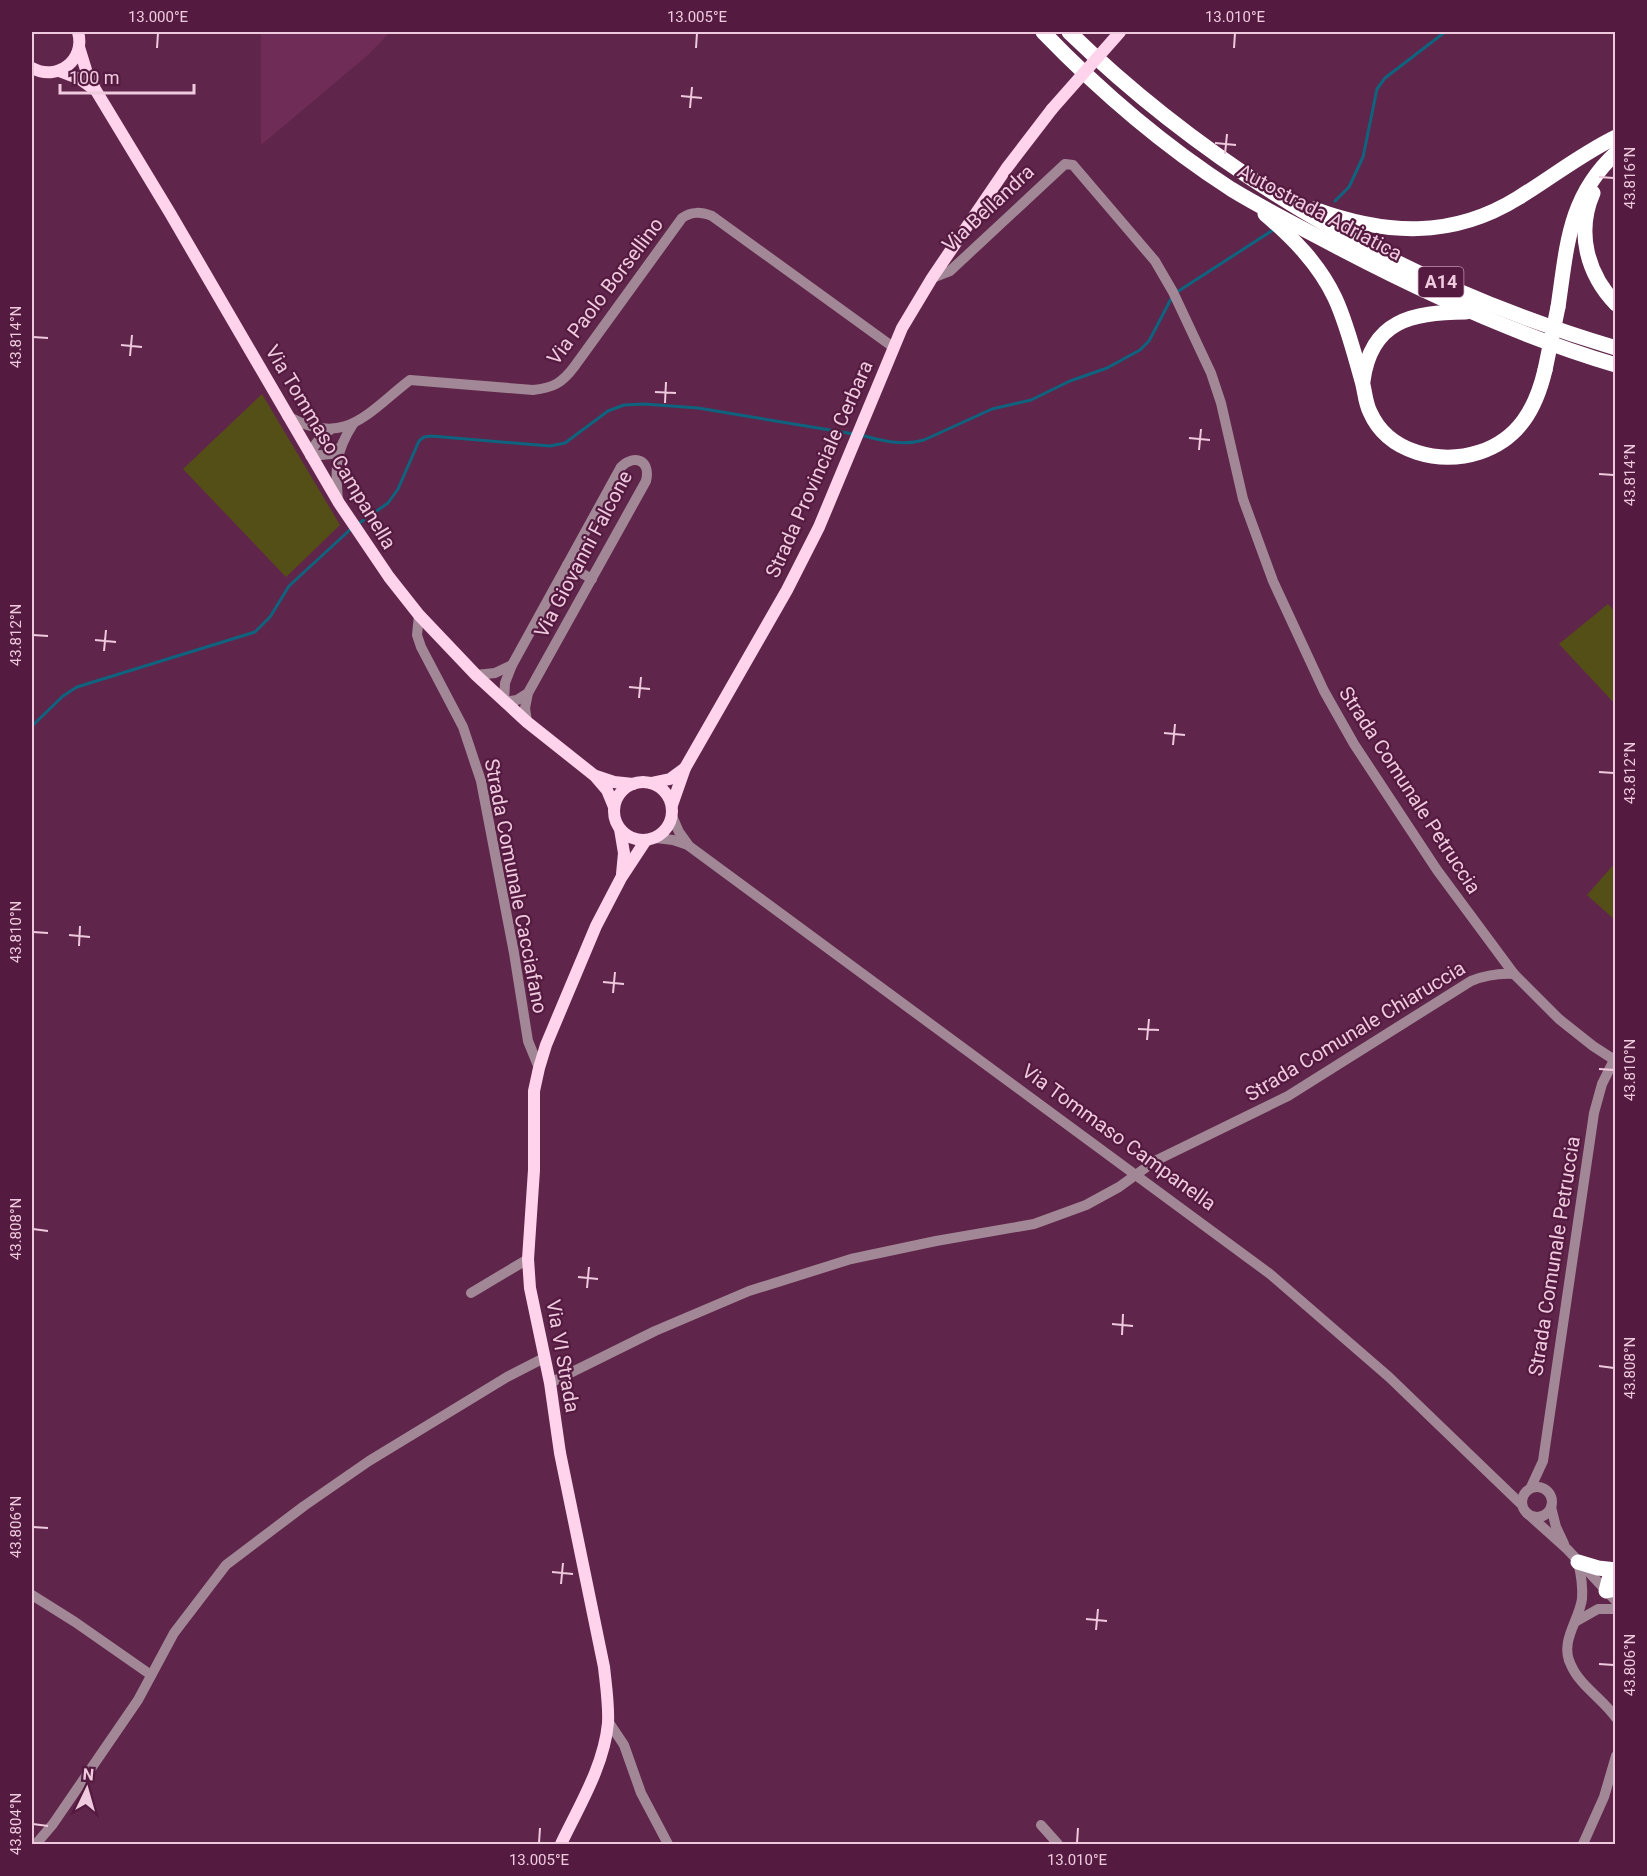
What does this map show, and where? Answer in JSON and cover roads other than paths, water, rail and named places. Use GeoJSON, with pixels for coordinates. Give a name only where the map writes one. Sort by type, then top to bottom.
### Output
{"type":"FeatureCollection","features":[{"type":"Feature","properties":{"kind":"highway","name":"Autostrada Adriatica"},"geometry":{"type":"LineString","coordinates":[[1043,32],[1137,118],[1201,168],[1243,196],[1377,267],[1471,312],[1537,339],[1616,365]]}},
{"type":"Feature","properties":{"kind":"highway","name":"Autostrada Adriatica"},"geometry":{"type":"LineString","coordinates":[[1069,32],[1172,121],[1275,195],[1389,258],[1455,288],[1535,321],[1616,348]]}},
{"type":"Feature","properties":{"kind":"highway","name":"A14"},"geometry":{"type":"LineString","coordinates":[[1275,195],[1341,219],[1375,227],[1408,229],[1444,225],[1473,218],[1510,203],[1589,151],[1616,137]]}},
{"type":"Feature","properties":{"kind":"highway","name":"A14"},"geometry":{"type":"LineString","coordinates":[[1243,196],[1292,239],[1321,273],[1340,311],[1370,414],[1388,436],[1401,445],[1436,457],[1454,457],[1487,450],[1514,433],[1533,406],[1545,370],[1576,209],[1594,176],[1616,153]]}},
{"type":"Feature","properties":{"kind":"highway"},"geometry":{"type":"LineString","coordinates":[[1616,161],[1603,175],[1591,198],[1587,210],[1585,234],[1586,250],[1594,274],[1616,304]]}},
{"type":"Feature","properties":{"kind":"highway","name":"A14"},"geometry":{"type":"LineString","coordinates":[[1363,384],[1366,365],[1373,348],[1382,335],[1393,326],[1425,314],[1471,312]]}},
{"type":"Feature","properties":{"kind":"highway"},"geometry":{"type":"LineString","coordinates":[[1578,1562],[1616,1571]]}},
{"type":"Feature","properties":{"kind":"highway"},"geometry":{"type":"LineString","coordinates":[[1612,1594],[1609,1579],[1616,1571]]}},
{"type":"Feature","properties":{"kind":"main road","name":"Via Tommaso Campanella"},"geometry":{"type":"LineString","coordinates":[[78,32],[79,47],[95,89],[164,203],[310,456],[359,534],[419,615],[504,702],[595,776],[607,790],[614,807]]}},
{"type":"Feature","properties":{"kind":"main road","name":"Via Bellandra"},"geometry":{"type":"LineString","coordinates":[[932,278],[1006,169],[1052,110],[1120,32]]}},
{"type":"Feature","properties":{"kind":"main road"},"geometry":{"type":"LineString","coordinates":[[32,68],[47,73],[59,71],[74,59],[79,47]]}},
{"type":"Feature","properties":{"kind":"main road"},"geometry":{"type":"LineString","coordinates":[[59,71],[80,79],[95,89]]}},
{"type":"Feature","properties":{"kind":"main road","name":"Strada Provinciale Cerbara"},"geometry":{"type":"LineString","coordinates":[[651,839],[667,829],[685,768],[803,559],[861,428],[893,347],[932,278]]}},
{"type":"Feature","properties":{"kind":"main road"},"geometry":{"type":"LineString","coordinates":[[651,839],[632,838],[620,829],[615,819],[614,807],[620,794],[633,784],[651,783],[670,778],[685,768]]}},
{"type":"Feature","properties":{"kind":"main road","name":"Via Tommaso Campanella"},"geometry":{"type":"LineString","coordinates":[[595,776],[614,782],[633,784]]}},
{"type":"Feature","properties":{"kind":"main road"},"geometry":{"type":"LineString","coordinates":[[651,783],[660,787],[667,795],[672,811]]}},
{"type":"Feature","properties":{"kind":"main road","name":"Via VI Strada"},"geometry":{"type":"LineString","coordinates":[[620,829],[624,853],[621,878]]}},
{"type":"Feature","properties":{"kind":"main road","name":"Via VI Strada"},"geometry":{"type":"LineString","coordinates":[[561,1845],[596,1771],[606,1740],[608,1721],[604,1667],[560,1453],[550,1383],[530,1288],[528,1260],[534,1170],[534,1091],[539,1068],[596,926],[621,878],[651,839]]}},
{"type":"Feature","properties":{"kind":"street","name":"Via Bellandra"},"geometry":{"type":"LineString","coordinates":[[932,278],[950,271],[1065,164],[1073,165],[1155,261],[1175,295]]}},
{"type":"Feature","properties":{"kind":"street","name":"Via Paolo Borsellino"},"geometry":{"type":"LineString","coordinates":[[339,504],[337,465],[339,448],[353,424],[410,380],[533,390],[550,388],[574,368],[682,218],[688,214],[700,212],[712,216],[893,347]]}},
{"type":"Feature","properties":{"kind":"street","name":"Strada Comunale Petruccia"},"geometry":{"type":"LineString","coordinates":[[1175,295],[1211,373],[1221,403],[1243,499],[1273,581],[1323,691],[1354,744],[1437,870],[1515,974],[1559,1019],[1593,1046],[1614,1058],[1602,1084],[1594,1113],[1543,1461],[1549,1493]]}},
{"type":"Feature","properties":{"kind":"street","name":"Via Paolo Borsellino"},"geometry":{"type":"LineString","coordinates":[[287,416],[301,424],[330,430],[353,424]]}},
{"type":"Feature","properties":{"kind":"street"},"geometry":{"type":"LineString","coordinates":[[330,430],[313,446],[310,456],[331,454],[339,448]]}},
{"type":"Feature","properties":{"kind":"street","name":"Via Giovanni Falcone"},"geometry":{"type":"LineString","coordinates":[[504,702],[505,683],[512,665],[621,467],[626,462],[640,461],[646,466],[648,473],[646,481],[528,693],[525,708],[527,722]]}},
{"type":"Feature","properties":{"kind":"street"},"geometry":{"type":"LineString","coordinates":[[567,565],[592,579]]}},
{"type":"Feature","properties":{"kind":"street","name":"Strada Comunale Cacciafano"},"geometry":{"type":"LineString","coordinates":[[419,615],[417,634],[421,647],[463,727],[481,781],[514,953],[528,1041],[539,1068]]}},
{"type":"Feature","properties":{"kind":"street"},"geometry":{"type":"LineString","coordinates":[[476,675],[495,674],[512,665]]}},
{"type":"Feature","properties":{"kind":"street"},"geometry":{"type":"LineString","coordinates":[[504,702],[517,700],[528,693]]}},
{"type":"Feature","properties":{"kind":"street","name":"Via Tommaso Campanella"},"geometry":{"type":"LineString","coordinates":[[672,811],[678,832],[689,846],[1270,1274],[1389,1377],[1612,1594]]}},
{"type":"Feature","properties":{"kind":"street","name":"Via Tommaso Campanella"},"geometry":{"type":"LineString","coordinates":[[651,839],[673,840],[689,846]]}},
{"type":"Feature","properties":{"kind":"street","name":"Strada Comunale Chiaruccia"},"geometry":{"type":"LineString","coordinates":[[550,1383],[655,1331],[749,1291],[851,1258],[936,1240],[1034,1224],[1086,1205],[1155,1161],[1288,1096],[1472,981],[1500,973],[1515,974]]}},
{"type":"Feature","properties":{"kind":"street"},"geometry":{"type":"LineString","coordinates":[[471,1293],[528,1260]]}},
{"type":"Feature","properties":{"kind":"street"},"geometry":{"type":"LineString","coordinates":[[36,1845],[138,1700],[174,1633],[226,1565],[304,1506],[369,1461],[507,1377],[544,1358]]}},
{"type":"Feature","properties":{"kind":"street","name":"Strada Comunale Petruccia"},"geometry":{"type":"LineString","coordinates":[[1528,1490],[1543,1461]]}},
{"type":"Feature","properties":{"kind":"street"},"geometry":{"type":"LineString","coordinates":[[1503,1487],[1528,1490],[1544,1488],[1549,1493]]}},
{"type":"Feature","properties":{"kind":"street"},"geometry":{"type":"LineString","coordinates":[[1528,1490],[1525,1509],[1535,1516],[1542,1516],[1551,1507]]}},
{"type":"Feature","properties":{"kind":"street","name":"Via Tommaso Campanella"},"geometry":{"type":"LineString","coordinates":[[1549,1493],[1556,1527],[1567,1549]]}},
{"type":"Feature","properties":{"kind":"street"},"geometry":{"type":"LineString","coordinates":[[1578,1562],[1582,1582],[1582,1600],[1569,1636],[1567,1650],[1570,1664],[1578,1677],[1616,1719]]}},
{"type":"Feature","properties":{"kind":"street"},"geometry":{"type":"LineString","coordinates":[[1582,1600],[1592,1592],[1612,1594]]}},
{"type":"Feature","properties":{"kind":"street"},"geometry":{"type":"LineString","coordinates":[[1598,1610],[1612,1594]]}},
{"type":"Feature","properties":{"kind":"street"},"geometry":{"type":"LineString","coordinates":[[33,1596],[151,1675]]}},
{"type":"Feature","properties":{"kind":"street"},"geometry":{"type":"LineString","coordinates":[[1575,1622],[1598,1610],[1616,1609]]}},
{"type":"Feature","properties":{"kind":"street"},"geometry":{"type":"LineString","coordinates":[[608,1721],[624,1744],[641,1793],[668,1845]]}},
{"type":"Feature","properties":{"kind":"street"},"geometry":{"type":"LineString","coordinates":[[606,1740],[624,1744]]}},
{"type":"Feature","properties":{"kind":"street"},"geometry":{"type":"LineString","coordinates":[[1583,1845],[1604,1797],[1616,1756]]}},
{"type":"Feature","properties":{"kind":"street"},"geometry":{"type":"LineString","coordinates":[[1041,1825],[1058,1845]]}},
{"type":"Feature","properties":{"kind":"waterway"},"geometry":{"type":"LineString","coordinates":[[1335,201],[1349,187],[1363,157],[1377,89],[1385,78],[1445,32]]}},
{"type":"Feature","properties":{"kind":"waterway"},"geometry":{"type":"LineString","coordinates":[[1177,292],[1273,230]]}},
{"type":"Feature","properties":{"kind":"waterway"},"geometry":{"type":"LineString","coordinates":[[861,435],[900,443],[924,440],[992,409],[1031,400],[1070,381],[1107,368],[1140,350],[1149,341],[1172,297]]}},
{"type":"Feature","properties":{"kind":"waterway"},"geometry":{"type":"LineString","coordinates":[[358,524],[388,503],[398,489],[419,441],[424,437],[550,446],[565,443],[608,411],[624,405],[644,404],[698,408],[854,434]]}},
{"type":"Feature","properties":{"kind":"waterway"},"geometry":{"type":"LineString","coordinates":[[32,726],[63,696],[77,687],[255,632],[270,617],[289,586],[353,527]]}}]}
